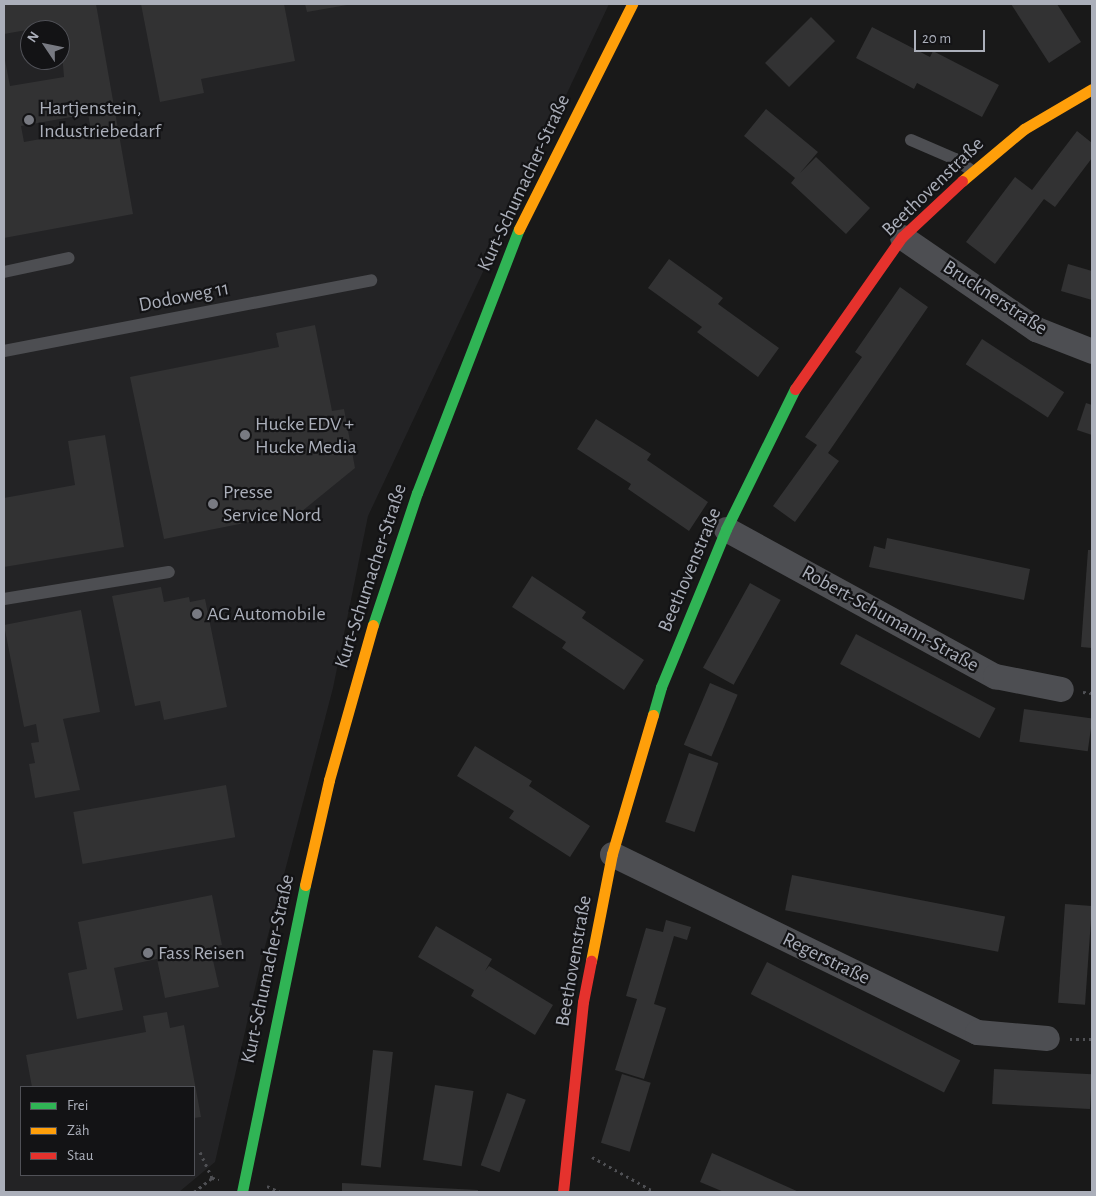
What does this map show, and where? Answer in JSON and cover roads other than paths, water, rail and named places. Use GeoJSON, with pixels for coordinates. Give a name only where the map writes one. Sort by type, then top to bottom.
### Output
{"type":"FeatureCollection","features":[{"type":"Feature","properties":{"kind":"street","name":"Kurt-Schumacher-Straße"},"geometry":{"type":"LineString","coordinates":[[242,1192],[285,975],[329,780],[382,600],[458,380],[518,228],[632,4]]}},
{"type":"Feature","properties":{"kind":"street","name":"Beethovenstraße"},"geometry":{"type":"LineString","coordinates":[[563,1192],[570,1144],[582,1002],[612,854],[661,687],[726,529],[792,393],[902,237],[972,171],[1024,129],[1092,89]]}},
{"type":"Feature","properties":{"kind":"street","name":"Brucknerstraße"},"geometry":{"type":"LineString","coordinates":[[902,237],[1036,329],[1092,351]]}},
{"type":"Feature","properties":{"kind":"street","name":"Robert-Schumann-Straße"},"geometry":{"type":"LineString","coordinates":[[726,529],[996,676],[1060,689]]}},
{"type":"Feature","properties":{"kind":"street","name":"Regerstraße"},"geometry":{"type":"LineString","coordinates":[[612,854],[977,1032],[1047,1038]]}},
{"type":"Feature","properties":{"kind":"lane"},"geometry":{"type":"LineString","coordinates":[[912,140],[972,171]]}},
{"type":"Feature","properties":{"kind":"lane"},"geometry":{"type":"LineString","coordinates":[[4,272],[69,258]]}},
{"type":"Feature","properties":{"kind":"lane","name":"Dodoweg 11"},"geometry":{"type":"LineString","coordinates":[[4,350],[371,280]]}},
{"type":"Feature","properties":{"kind":"lane"},"geometry":{"type":"LineString","coordinates":[[4,599],[169,572]]}},
{"type":"Feature","properties":{"kind":"place","name":"Hartjenstein, Industriebedarf"},"geometry":{"type":"Point","coordinates":[29,120]}},
{"type":"Feature","properties":{"kind":"place","name":"Hucke EDV + Hucke Media"},"geometry":{"type":"Point","coordinates":[245,435]}},
{"type":"Feature","properties":{"kind":"place","name":"Presse Service Nord"},"geometry":{"type":"Point","coordinates":[213,504]}},
{"type":"Feature","properties":{"kind":"place","name":"AG Automobile"},"geometry":{"type":"Point","coordinates":[197,614]}},
{"type":"Feature","properties":{"kind":"place","name":"Fass Reisen"},"geometry":{"type":"Point","coordinates":[148,953]}}]}
